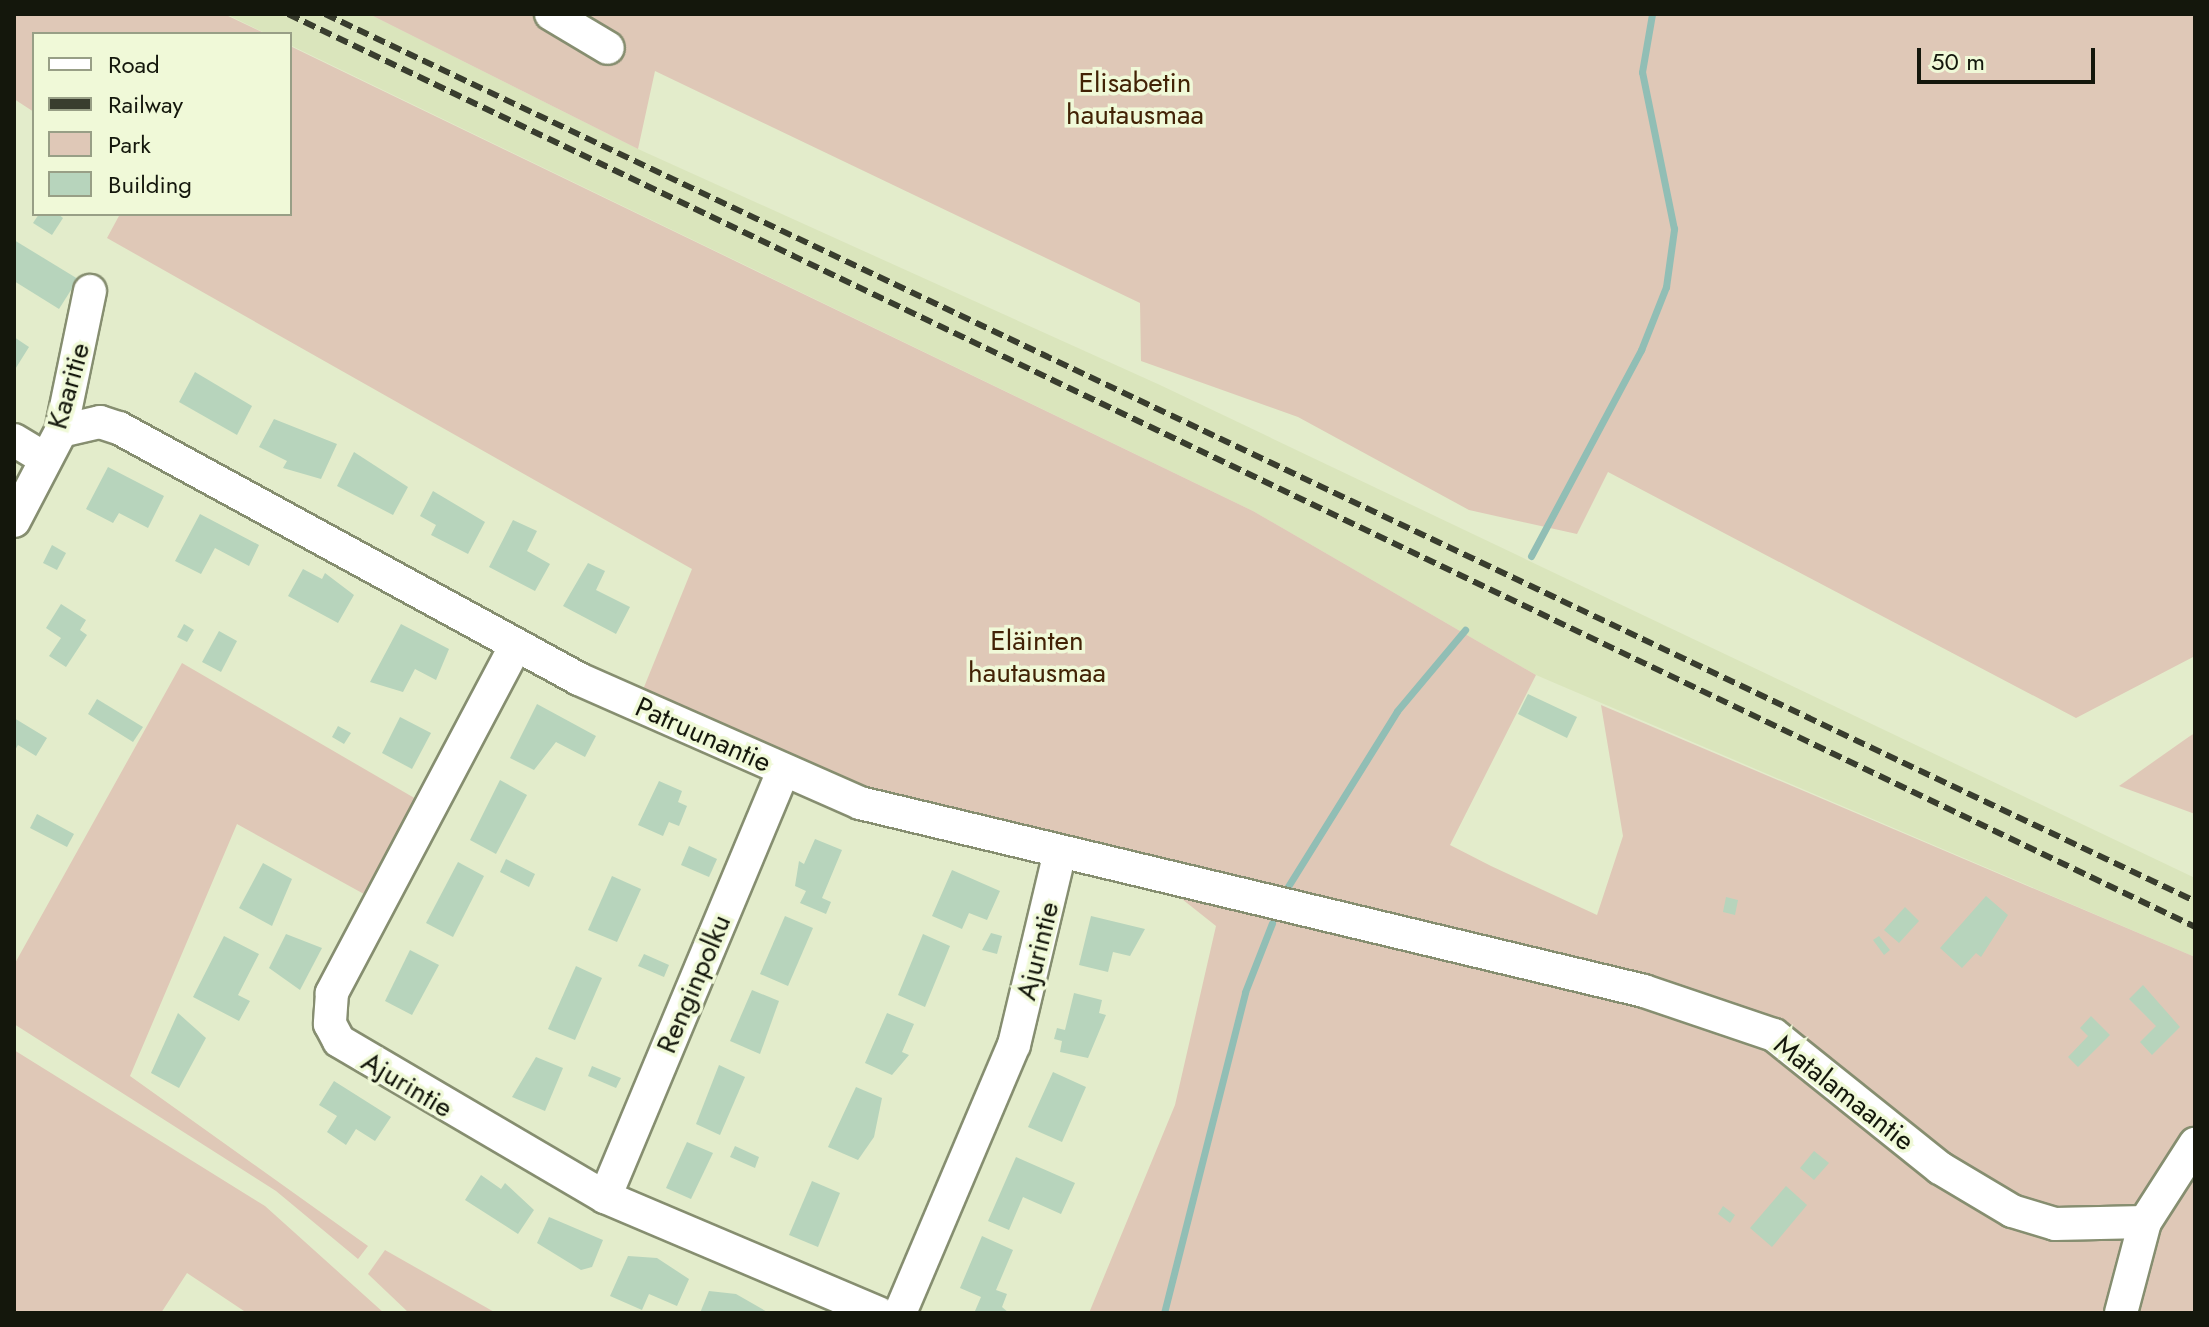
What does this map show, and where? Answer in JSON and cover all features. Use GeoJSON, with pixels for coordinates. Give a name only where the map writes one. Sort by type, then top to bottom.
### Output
{"type":"FeatureCollection","features":[{"type":"Feature","properties":{"kind":"street"},"geometry":{"type":"LineString","coordinates":[[551,14],[608,48]]}},
{"type":"Feature","properties":{"kind":"street","name":"Kaaritie"},"geometry":{"type":"LineString","coordinates":[[14,521],[42,457],[61,431],[90,291]]}},
{"type":"Feature","properties":{"kind":"street","name":"Patruunantie"},"geometry":{"type":"LineString","coordinates":[[61,431],[100,422],[119,428],[516,645],[783,771],[860,803],[1395,930]]}},
{"type":"Feature","properties":{"kind":"street"},"geometry":{"type":"LineString","coordinates":[[14,440],[42,457]]}},
{"type":"Feature","properties":{"kind":"street","name":"Ajurintie"},"geometry":{"type":"LineString","coordinates":[[516,645],[332,993],[330,1024],[357,1057],[605,1197],[878,1313]]}},
{"type":"Feature","properties":{"kind":"street","name":"Renginpolku"},"geometry":{"type":"LineString","coordinates":[[605,1197],[783,771]]}},
{"type":"Feature","properties":{"kind":"street","name":"Ajurintie"},"geometry":{"type":"LineString","coordinates":[[900,1313],[1014,1045],[1060,852]]}},
{"type":"Feature","properties":{"kind":"street","name":"Matalamaantie"},"geometry":{"type":"LineString","coordinates":[[1395,930],[1723,1015],[1774,1035],[1940,1168],[2012,1211],[2055,1224],[2145,1222]]}},
{"type":"Feature","properties":{"kind":"street"},"geometry":{"type":"LineString","coordinates":[[2121,1313],[2145,1222],[2195,1144]]}},
{"type":"Feature","properties":{"kind":"shaded area"},"geometry":{"type":"Polygon","coordinates":[[[226,14],[369,14],[638,149],[1160,385],[2195,878],[2195,957],[1536,675],[1253,511],[292,46],[292,32],[263,32],[226,14]]]}},
{"type":"Feature","properties":{"kind":"green space"},"geometry":{"type":"Polygon","coordinates":[[[14,14],[224,14],[262,32],[32,32],[32,111],[14,99],[14,14]]]}},
{"type":"Feature","properties":{"kind":"green space","name":"Elisabetin hautausmaa"},"geometry":{"type":"Polygon","coordinates":[[[369,14],[2195,14],[2195,656],[2076,718],[1608,472],[1577,534],[1469,510],[1298,417],[1141,361],[1140,303],[655,71],[638,149],[369,14]]]}},
{"type":"Feature","properties":{"kind":"green space","name":"Eläinten hautausmaa"},"geometry":{"type":"Polygon","coordinates":[[[292,47],[1253,511],[1536,675],[1450,845],[1491,866],[1597,915],[1623,836],[1601,705],[2195,957],[2195,1313],[1089,1313],[1175,1105],[1216,926],[1158,880],[863,793],[640,697],[692,569],[107,238],[119,216],[292,216],[292,47]]]}},
{"type":"Feature","properties":{"kind":"green space"},"geometry":{"type":"Polygon","coordinates":[[[182,663],[423,803],[373,899],[237,824],[130,1076],[368,1246],[358,1259],[276,1191],[14,1024],[14,965],[182,663]]]}},
{"type":"Feature","properties":{"kind":"green space"},"geometry":{"type":"Polygon","coordinates":[[[2195,733],[2195,814],[2119,786],[2190,736],[2195,733]]]}},
{"type":"Feature","properties":{"kind":"green space"},"geometry":{"type":"Polygon","coordinates":[[[14,1050],[265,1206],[384,1313],[247,1313],[187,1273],[161,1313],[14,1313],[14,1050]]]}},
{"type":"Feature","properties":{"kind":"green space"},"geometry":{"type":"Polygon","coordinates":[[[385,1250],[496,1313],[409,1313],[368,1274],[385,1250]]]}},
{"type":"Feature","properties":{"kind":"building"},"geometry":{"type":"Polygon","coordinates":[[[38,216],[63,218],[52,235],[33,223],[38,216]]]}},
{"type":"Feature","properties":{"kind":"building"},"geometry":{"type":"Polygon","coordinates":[[[14,240],[78,279],[59,309],[14,281],[14,240]]]}},
{"type":"Feature","properties":{"kind":"building"},"geometry":{"type":"Polygon","coordinates":[[[14,337],[29,347],[14,371],[14,337]]]}},
{"type":"Feature","properties":{"kind":"building"},"geometry":{"type":"Polygon","coordinates":[[[195,372],[252,406],[237,435],[179,402],[195,372]]]}},
{"type":"Feature","properties":{"kind":"building"},"geometry":{"type":"Polygon","coordinates":[[[274,419],[337,444],[321,479],[283,468],[287,461],[259,447],[274,419]]]}},
{"type":"Feature","properties":{"kind":"building"},"geometry":{"type":"Polygon","coordinates":[[[354,452],[408,487],[393,515],[337,486],[354,452]]]}},
{"type":"Feature","properties":{"kind":"building"},"geometry":{"type":"Polygon","coordinates":[[[108,467],[164,496],[148,528],[119,513],[113,523],[86,509],[108,467]]]}},
{"type":"Feature","properties":{"kind":"building"},"geometry":{"type":"Polygon","coordinates":[[[433,491],[485,522],[468,554],[431,535],[436,525],[420,516],[433,491]]]}},
{"type":"Feature","properties":{"kind":"building"},"geometry":{"type":"Polygon","coordinates":[[[200,514],[259,545],[249,566],[215,548],[201,574],[175,561],[200,514]]]}},
{"type":"Feature","properties":{"kind":"building"},"geometry":{"type":"Polygon","coordinates":[[[513,520],[537,531],[527,551],[550,564],[535,591],[489,567],[513,520]]]}},
{"type":"Feature","properties":{"kind":"building"},"geometry":{"type":"Polygon","coordinates":[[[52,545],[66,553],[57,570],[43,563],[52,545]]]}},
{"type":"Feature","properties":{"kind":"building"},"geometry":{"type":"Polygon","coordinates":[[[588,563],[605,571],[596,590],[630,607],[616,634],[563,606],[588,563]]]}},
{"type":"Feature","properties":{"kind":"building"},"geometry":{"type":"Polygon","coordinates":[[[303,569],[322,579],[325,573],[354,595],[338,623],[288,596],[303,569]]]}},
{"type":"Feature","properties":{"kind":"building"},"geometry":{"type":"Polygon","coordinates":[[[61,604],[86,620],[80,630],[87,635],[66,667],[49,656],[61,638],[46,628],[61,604]]]}},
{"type":"Feature","properties":{"kind":"building"},"geometry":{"type":"Polygon","coordinates":[[[184,624],[194,630],[187,642],[177,637],[184,624]]]}},
{"type":"Feature","properties":{"kind":"building"},"geometry":{"type":"Polygon","coordinates":[[[401,624],[449,649],[436,680],[415,669],[403,692],[370,682],[401,624]]]}},
{"type":"Feature","properties":{"kind":"building"},"geometry":{"type":"Polygon","coordinates":[[[219,631],[237,641],[221,672],[202,662],[219,631]]]}},
{"type":"Feature","properties":{"kind":"building"},"geometry":{"type":"Polygon","coordinates":[[[1528,694],[1577,717],[1567,738],[1518,714],[1528,694]]]}},
{"type":"Feature","properties":{"kind":"building"},"geometry":{"type":"Polygon","coordinates":[[[97,699],[143,727],[133,742],[88,714],[97,699]]]}},
{"type":"Feature","properties":{"kind":"building"},"geometry":{"type":"Polygon","coordinates":[[[537,704],[596,736],[585,757],[556,742],[534,770],[510,758],[537,704]]]}},
{"type":"Feature","properties":{"kind":"building"},"geometry":{"type":"Polygon","coordinates":[[[400,717],[431,733],[412,769],[382,753],[400,717]]]}},
{"type":"Feature","properties":{"kind":"building"},"geometry":{"type":"Polygon","coordinates":[[[14,718],[47,738],[36,756],[18,745],[14,752],[14,718]]]}},
{"type":"Feature","properties":{"kind":"building"},"geometry":{"type":"Polygon","coordinates":[[[338,726],[351,733],[344,744],[332,737],[338,726]]]}},
{"type":"Feature","properties":{"kind":"building"},"geometry":{"type":"Polygon","coordinates":[[[500,780],[527,795],[496,854],[470,840],[500,780]]]}},
{"type":"Feature","properties":{"kind":"building"},"geometry":{"type":"Polygon","coordinates":[[[659,781],[682,791],[678,802],[687,806],[679,826],[669,822],[663,836],[638,825],[659,781]]]}},
{"type":"Feature","properties":{"kind":"building"},"geometry":{"type":"Polygon","coordinates":[[[37,814],[74,834],[67,847],[30,828],[37,814]]]}},
{"type":"Feature","properties":{"kind":"building"},"geometry":{"type":"Polygon","coordinates":[[[815,839],[842,850],[822,898],[831,902],[826,914],[800,903],[806,891],[795,886],[799,861],[804,864],[815,839]]]}},
{"type":"Feature","properties":{"kind":"building"},"geometry":{"type":"Polygon","coordinates":[[[689,846],[717,859],[709,877],[681,865],[689,846]]]}},
{"type":"Feature","properties":{"kind":"building"},"geometry":{"type":"Polygon","coordinates":[[[506,859],[535,874],[529,887],[500,872],[506,859]]]}},
{"type":"Feature","properties":{"kind":"building"},"geometry":{"type":"Polygon","coordinates":[[[458,862],[484,876],[453,937],[426,923],[458,862]]]}},
{"type":"Feature","properties":{"kind":"building"},"geometry":{"type":"Polygon","coordinates":[[[263,863],[292,879],[272,926],[239,908],[263,863]]]}},
{"type":"Feature","properties":{"kind":"building"},"geometry":{"type":"Polygon","coordinates":[[[952,870],[1000,891],[987,920],[969,913],[962,929],[932,916],[952,870]]]}},
{"type":"Feature","properties":{"kind":"building"},"geometry":{"type":"Polygon","coordinates":[[[612,876],[641,889],[617,942],[588,930],[612,876]]]}},
{"type":"Feature","properties":{"kind":"building"},"geometry":{"type":"Polygon","coordinates":[[[1986,896],[2008,915],[1981,957],[1976,953],[1962,968],[1940,948],[1986,896]]]}},
{"type":"Feature","properties":{"kind":"building"},"geometry":{"type":"Polygon","coordinates":[[[1726,897],[1738,900],[1735,915],[1723,912],[1726,897]]]}},
{"type":"Feature","properties":{"kind":"building"},"geometry":{"type":"Polygon","coordinates":[[[1905,907],[1919,921],[1899,943],[1884,930],[1905,907]]]}},
{"type":"Feature","properties":{"kind":"building"},"geometry":{"type":"Polygon","coordinates":[[[785,916],[813,928],[788,986],[760,974],[785,916]]]}},
{"type":"Feature","properties":{"kind":"building"},"geometry":{"type":"Polygon","coordinates":[[[1091,916],[1145,929],[1130,956],[1113,952],[1108,972],[1079,965],[1091,916]]]}},
{"type":"Feature","properties":{"kind":"building"},"geometry":{"type":"Polygon","coordinates":[[[991,933],[1002,936],[997,954],[982,950],[991,933]]]}},
{"type":"Feature","properties":{"kind":"building"},"geometry":{"type":"Polygon","coordinates":[[[286,934],[322,948],[300,990],[269,968],[286,934]]]}},
{"type":"Feature","properties":{"kind":"building"},"geometry":{"type":"Polygon","coordinates":[[[923,934],[950,946],[925,1007],[898,995],[923,934]]]}},
{"type":"Feature","properties":{"kind":"building"},"geometry":{"type":"Polygon","coordinates":[[[224,936],[259,954],[238,995],[250,1001],[239,1021],[193,997],[224,936]]]}},
{"type":"Feature","properties":{"kind":"building"},"geometry":{"type":"Polygon","coordinates":[[[1879,936],[1890,950],[1884,955],[1873,940],[1879,936]]]}},
{"type":"Feature","properties":{"kind":"building"},"geometry":{"type":"Polygon","coordinates":[[[410,950],[439,965],[412,1015],[385,1001],[410,950]]]}},
{"type":"Feature","properties":{"kind":"building"},"geometry":{"type":"Polygon","coordinates":[[[644,954],[669,965],[664,977],[638,966],[644,954]]]}},
{"type":"Feature","properties":{"kind":"building"},"geometry":{"type":"Polygon","coordinates":[[[576,966],[602,978],[575,1040],[548,1029],[576,966]]]}},
{"type":"Feature","properties":{"kind":"building"},"geometry":{"type":"Polygon","coordinates":[[[2143,985],[2180,1027],[2152,1055],[2140,1042],[2156,1026],[2129,999],[2143,985]]]}},
{"type":"Feature","properties":{"kind":"building"},"geometry":{"type":"Polygon","coordinates":[[[752,990],[779,1001],[760,1054],[730,1041],[752,990]]]}},
{"type":"Feature","properties":{"kind":"building"},"geometry":{"type":"Polygon","coordinates":[[[1074,993],[1102,1000],[1099,1013],[1106,1015],[1088,1058],[1060,1052],[1062,1041],[1054,1039],[1057,1028],[1065,1030],[1074,993]]]}},
{"type":"Feature","properties":{"kind":"building"},"geometry":{"type":"Polygon","coordinates":[[[178,1013],[206,1038],[179,1088],[151,1073],[178,1013]]]}},
{"type":"Feature","properties":{"kind":"building"},"geometry":{"type":"Polygon","coordinates":[[[887,1013],[914,1024],[902,1052],[909,1055],[892,1075],[865,1063],[887,1013]]]}},
{"type":"Feature","properties":{"kind":"building"},"geometry":{"type":"Polygon","coordinates":[[[2091,1016],[2110,1035],[2078,1067],[2068,1057],[2088,1036],[2080,1028],[2091,1016]]]}},
{"type":"Feature","properties":{"kind":"building"},"geometry":{"type":"Polygon","coordinates":[[[536,1057],[563,1068],[545,1111],[512,1097],[536,1057]]]}},
{"type":"Feature","properties":{"kind":"building"},"geometry":{"type":"Polygon","coordinates":[[[719,1065],[745,1077],[720,1135],[696,1124],[719,1065]]]}},
{"type":"Feature","properties":{"kind":"building"},"geometry":{"type":"Polygon","coordinates":[[[592,1066],[621,1078],[616,1088],[588,1076],[592,1066]]]}},
{"type":"Feature","properties":{"kind":"building"},"geometry":{"type":"Polygon","coordinates":[[[1053,1072],[1086,1087],[1062,1142],[1028,1127],[1053,1072]]]}},
{"type":"Feature","properties":{"kind":"building"},"geometry":{"type":"Polygon","coordinates":[[[334,1081],[391,1117],[375,1141],[356,1129],[346,1145],[327,1132],[337,1116],[319,1105],[334,1081]]]}},
{"type":"Feature","properties":{"kind":"building"},"geometry":{"type":"Polygon","coordinates":[[[856,1087],[882,1098],[874,1137],[858,1160],[828,1147],[856,1087]]]}},
{"type":"Feature","properties":{"kind":"building"},"geometry":{"type":"Polygon","coordinates":[[[687,1142],[713,1153],[691,1199],[666,1188],[687,1142]]]}},
{"type":"Feature","properties":{"kind":"building"},"geometry":{"type":"Polygon","coordinates":[[[735,1146],[759,1157],[755,1168],[730,1157],[735,1146]]]}},
{"type":"Feature","properties":{"kind":"building"},"geometry":{"type":"Polygon","coordinates":[[[1814,1151],[1829,1163],[1814,1180],[1800,1168],[1814,1151]]]}},
{"type":"Feature","properties":{"kind":"building"},"geometry":{"type":"Polygon","coordinates":[[[1016,1157],[1075,1183],[1061,1214],[1023,1197],[1009,1230],[988,1221],[1016,1157]]]}},
{"type":"Feature","properties":{"kind":"building"},"geometry":{"type":"Polygon","coordinates":[[[481,1175],[501,1189],[505,1183],[534,1210],[518,1234],[465,1200],[481,1175]]]}},
{"type":"Feature","properties":{"kind":"building"},"geometry":{"type":"Polygon","coordinates":[[[812,1181],[840,1193],[818,1247],[789,1235],[812,1181]]]}},
{"type":"Feature","properties":{"kind":"building"},"geometry":{"type":"Polygon","coordinates":[[[1786,1186],[1807,1205],[1772,1247],[1750,1228],[1786,1186]]]}},
{"type":"Feature","properties":{"kind":"building"},"geometry":{"type":"Polygon","coordinates":[[[1723,1206],[1735,1215],[1730,1223],[1718,1214],[1723,1206]]]}},
{"type":"Feature","properties":{"kind":"building"},"geometry":{"type":"Polygon","coordinates":[[[549,1217],[603,1240],[592,1267],[581,1270],[537,1243],[549,1217]]]}},
{"type":"Feature","properties":{"kind":"building"},"geometry":{"type":"Polygon","coordinates":[[[982,1236],[1013,1250],[996,1290],[1007,1294],[1002,1307],[1009,1313],[975,1311],[981,1297],[960,1288],[982,1236]]]}},
{"type":"Feature","properties":{"kind":"building"},"geometry":{"type":"Polygon","coordinates":[[[628,1256],[657,1258],[689,1279],[677,1306],[649,1294],[642,1310],[610,1296],[628,1256]]]}},
{"type":"Feature","properties":{"kind":"building"},"geometry":{"type":"Polygon","coordinates":[[[709,1291],[736,1294],[769,1313],[700,1313],[709,1291]]]}},
{"type":"Feature","properties":{"kind":"waterway"},"geometry":{"type":"LineString","coordinates":[[1531,556],[1641,350],[1666,287],[1674,229],[1642,72],[1652,14]]}},
{"type":"Feature","properties":{"kind":"waterway"},"geometry":{"type":"LineString","coordinates":[[1287,888],[1397,711],[1465,630]]}},
{"type":"Feature","properties":{"kind":"waterway"},"geometry":{"type":"LineString","coordinates":[[1164,1313],[1245,992],[1272,923]]}},
{"type":"Feature","properties":{"kind":"railway"},"geometry":{"type":"LineString","coordinates":[[288,14],[2195,927]]}},
{"type":"Feature","properties":{"kind":"railway"},"geometry":{"type":"LineString","coordinates":[[325,14],[2195,901]]}}]}
